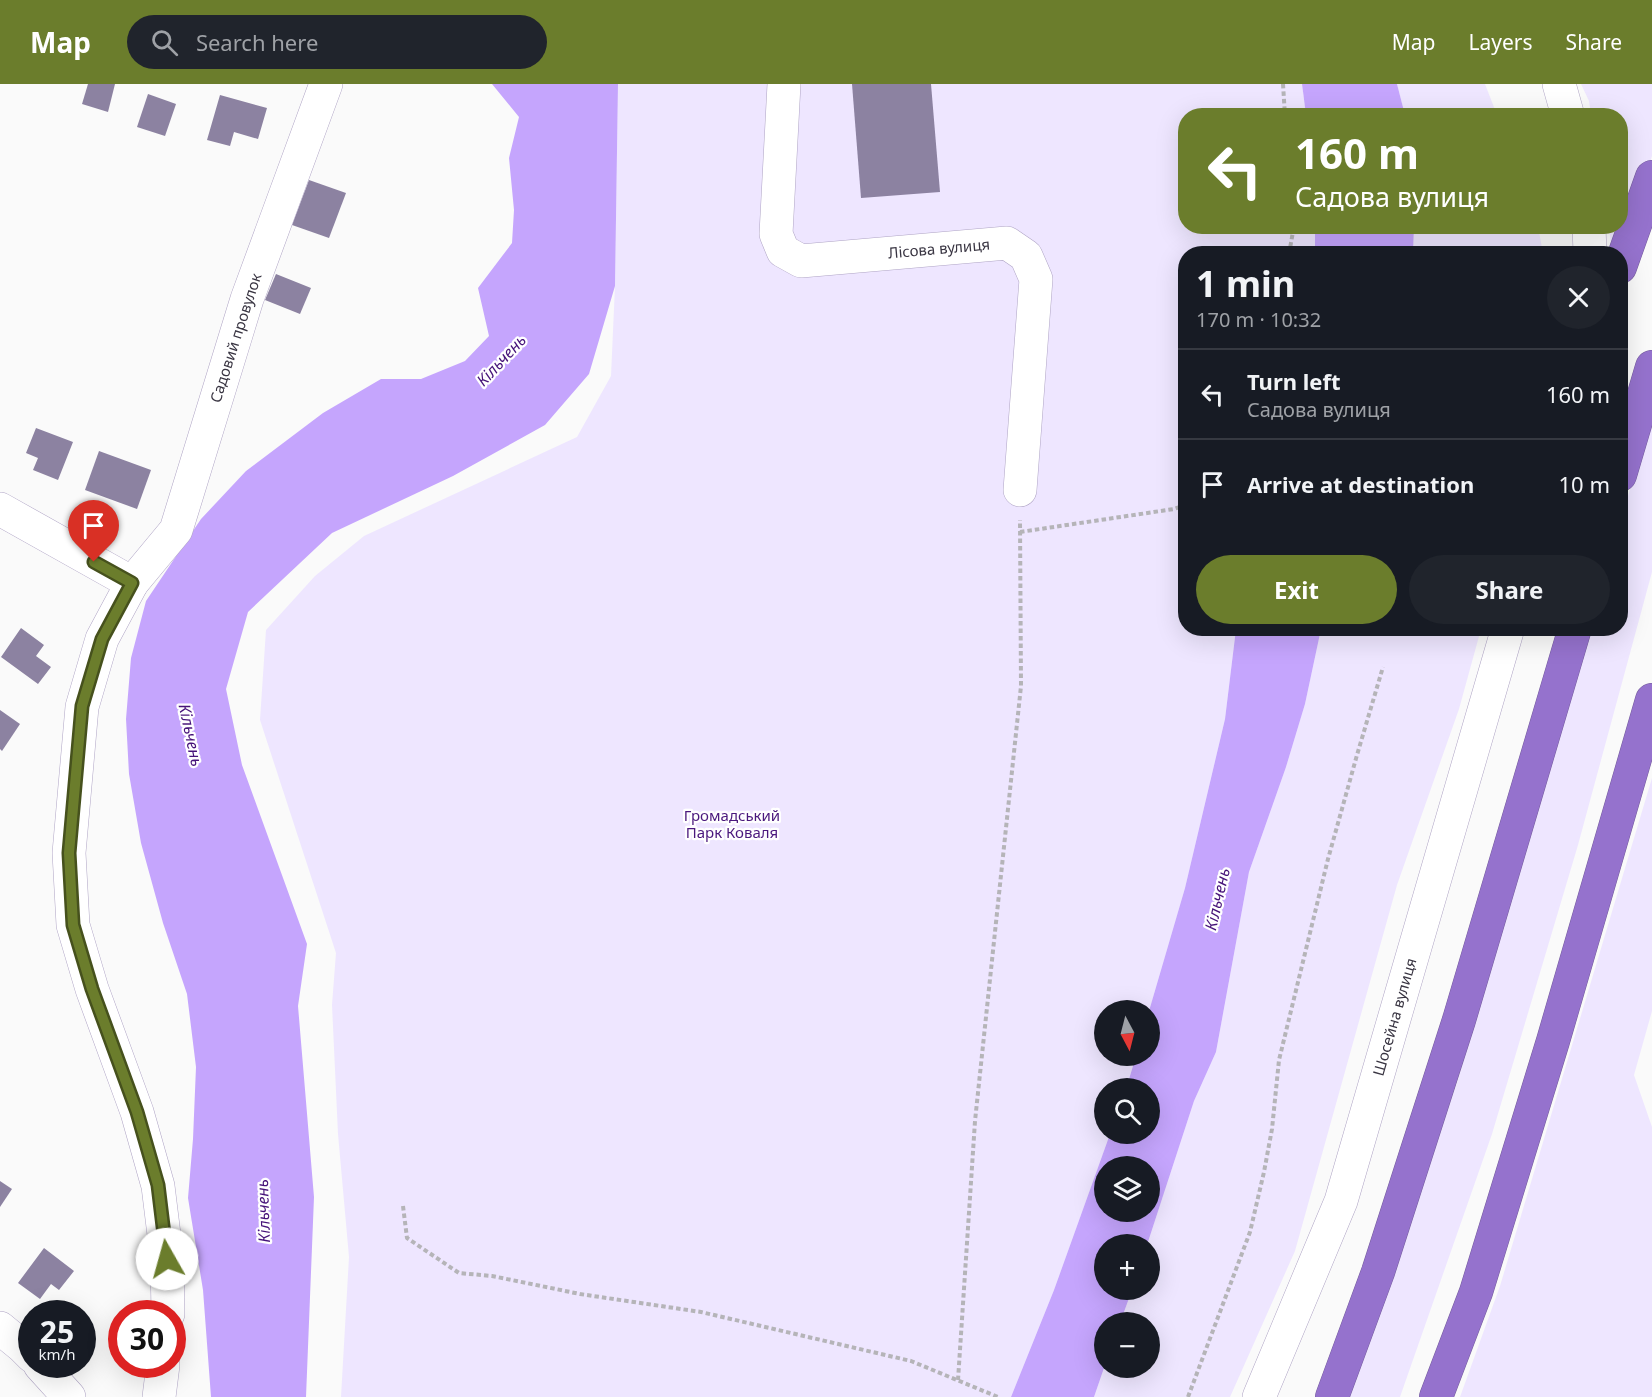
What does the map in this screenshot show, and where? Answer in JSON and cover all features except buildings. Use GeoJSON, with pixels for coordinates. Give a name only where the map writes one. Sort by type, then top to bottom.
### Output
{"type":"FeatureCollection","features":[{"type":"Feature","properties":{"kind":"highway"},"geometry":{"type":"LineString","coordinates":[[1627,246],[1652,177]]}},
{"type":"Feature","properties":{"kind":"highway"},"geometry":{"type":"LineString","coordinates":[[1628,448],[1652,367]]}},
{"type":"Feature","properties":{"kind":"highway"},"geometry":{"type":"LineString","coordinates":[[1332,1397],[1378,1272],[1459,1020],[1573,636]]}},
{"type":"Feature","properties":{"kind":"highway"},"geometry":{"type":"LineString","coordinates":[[1436,1397],[1483,1269],[1553,1041],[1652,700]]}},
{"type":"Feature","properties":{"kind":"street","name":"Садовий провулок"},"geometry":{"type":"LineString","coordinates":[[168,1300],[167,1259],[158,1185],[137,1112],[92,989],[73,925],[69,853],[82,706],[102,639],[132,583],[176,530],[247,299],[326,84]]}},
{"type":"Feature","properties":{"kind":"street","name":"Лісова вулиця"},"geometry":{"type":"LineString","coordinates":[[784,84],[776,234],[783,251],[801,261],[1007,243],[1026,256],[1036,279],[1020,490]]}},
{"type":"Feature","properties":{"kind":"street"},"geometry":{"type":"LineString","coordinates":[[1559,84],[1566,108]]}},
{"type":"Feature","properties":{"kind":"street"},"geometry":{"type":"LineString","coordinates":[[0,509],[132,583]]}},
{"type":"Feature","properties":{"kind":"street","name":"Шосейна вулиця"},"geometry":{"type":"LineString","coordinates":[[1259,1397],[1341,1201],[1506,636]]}},
{"type":"Feature","properties":{"kind":"street"},"geometry":{"type":"LineString","coordinates":[[0,1328],[18,1343]]}},
{"type":"Feature","properties":{"kind":"street"},"geometry":{"type":"LineString","coordinates":[[52,1378],[69,1397]]}},
{"type":"Feature","properties":{"kind":"street"},"geometry":{"type":"LineString","coordinates":[[159,1397],[161,1378]]}},
{"type":"Feature","properties":{"kind":"path"},"geometry":{"type":"LineString","coordinates":[[1283,84],[1285,108]]}},
{"type":"Feature","properties":{"kind":"path"},"geometry":{"type":"LineString","coordinates":[[958,1380],[975,1121],[1021,686],[1020,490]]}},
{"type":"Feature","properties":{"kind":"path"},"geometry":{"type":"LineString","coordinates":[[1020,532],[1178,508]]}},
{"type":"Feature","properties":{"kind":"path"},"geometry":{"type":"LineString","coordinates":[[1188,1397],[1250,1232],[1272,1129],[1279,1060],[1328,859],[1383,668]]}},
{"type":"Feature","properties":{"kind":"path"},"geometry":{"type":"LineString","coordinates":[[403,1206],[407,1238],[459,1273],[492,1276],[580,1294],[701,1312],[910,1361],[999,1397]]}},
{"type":"Feature","properties":{"kind":"green space","name":"Громадський Парк Коваля"},"geometry":{"type":"Polygon","coordinates":[[[618,84],[1302,84],[1305,108],[1178,108],[1178,234],[1315,234],[1315,246],[1178,246],[1178,636],[1235,636],[1225,719],[1185,888],[1152,1000],[1094,1000],[1094,1066],[1133,1066],[1129,1078],[1094,1078],[1094,1144],[1106,1144],[1102,1156],[1094,1156],[1094,1179],[1054,1290],[1011,1397],[341,1397],[349,1257],[338,1134],[332,1005],[336,953],[260,720],[266,630],[315,576],[364,536],[577,437],[611,376],[615,286],[618,84]]]}},
{"type":"Feature","properties":{"kind":"green space"},"geometry":{"type":"Polygon","coordinates":[[[1397,84],[1485,84],[1494,108],[1403,108],[1397,84]]]}},
{"type":"Feature","properties":{"kind":"green space"},"geometry":{"type":"Polygon","coordinates":[[[1581,84],[1652,84],[1652,156],[1625,246],[1611,246],[1610,234],[1628,234],[1628,108],[1590,108],[1581,84]]]}},
{"type":"Feature","properties":{"kind":"green space"},"geometry":{"type":"Polygon","coordinates":[[[1414,234],[1539,234],[1542,246],[1413,246],[1414,234]]]}},
{"type":"Feature","properties":{"kind":"green space"},"geometry":{"type":"Polygon","coordinates":[[[1652,415],[1652,572],[1578,845],[1492,1134],[1400,1397],[1346,1397],[1457,1083],[1587,636],[1628,636],[1628,496],[1652,415]]]}},
{"type":"Feature","properties":{"kind":"green space"},"geometry":{"type":"Polygon","coordinates":[[[1320,636],[1479,636],[1459,709],[1397,885],[1295,1251],[1230,1397],[1094,1397],[1101,1378],[1160,1378],[1160,1312],[1124,1312],[1128,1300],[1160,1300],[1160,1234],[1151,1234],[1155,1222],[1160,1222],[1160,1205],[1194,1101],[1216,1052],[1249,872],[1286,767],[1305,704],[1320,636]]]}},
{"type":"Feature","properties":{"kind":"green space"},"geometry":{"type":"Polygon","coordinates":[[[1652,778],[1652,1011],[1634,1075],[1652,1127],[1652,1397],[1460,1397],[1500,1286],[1652,778]]]}},
{"type":"Feature","properties":{"kind":"water","name":"Кільчень"},"geometry":{"type":"Polygon","coordinates":[[[492,84],[618,84],[615,286],[589,374],[545,425],[453,476],[332,533],[248,612],[226,689],[242,765],[307,944],[298,1006],[314,1197],[306,1397],[211,1397],[203,1290],[188,1198],[196,1067],[187,994],[163,923],[141,843],[129,774],[126,719],[131,658],[146,601],[201,519],[246,471],[323,413],[381,379],[421,379],[465,361],[489,336],[478,288],[512,243],[514,210],[509,158],[519,117],[492,84]]]}},
{"type":"Feature","properties":{"kind":"water"},"geometry":{"type":"Polygon","coordinates":[[[1302,84],[1397,84],[1403,108],[1305,108],[1302,84]]]}},
{"type":"Feature","properties":{"kind":"water"},"geometry":{"type":"Polygon","coordinates":[[[1315,234],[1414,234],[1413,246],[1315,246],[1315,234]]]}},
{"type":"Feature","properties":{"kind":"water","name":"Кільчень"},"geometry":{"type":"Polygon","coordinates":[[[1235,636],[1320,636],[1305,704],[1286,767],[1249,872],[1216,1052],[1194,1101],[1160,1205],[1160,1156],[1102,1156],[1106,1144],[1160,1144],[1160,1078],[1129,1078],[1133,1066],[1160,1066],[1160,1000],[1152,1000],[1185,888],[1225,719],[1235,636]]]}},
{"type":"Feature","properties":{"kind":"water"},"geometry":{"type":"Polygon","coordinates":[[[1094,1179],[1094,1222],[1155,1222],[1151,1234],[1094,1234],[1094,1300],[1128,1300],[1124,1312],[1094,1312],[1094,1378],[1101,1378],[1094,1397],[1011,1397],[1054,1290],[1094,1179]]]}},
{"type":"Feature","properties":{"kind":"route"},"geometry":{"type":"LineString","coordinates":[[94,562],[132,583],[102,639],[82,706],[69,853],[73,925],[92,989],[137,1112],[158,1185],[167,1259]]}}]}
